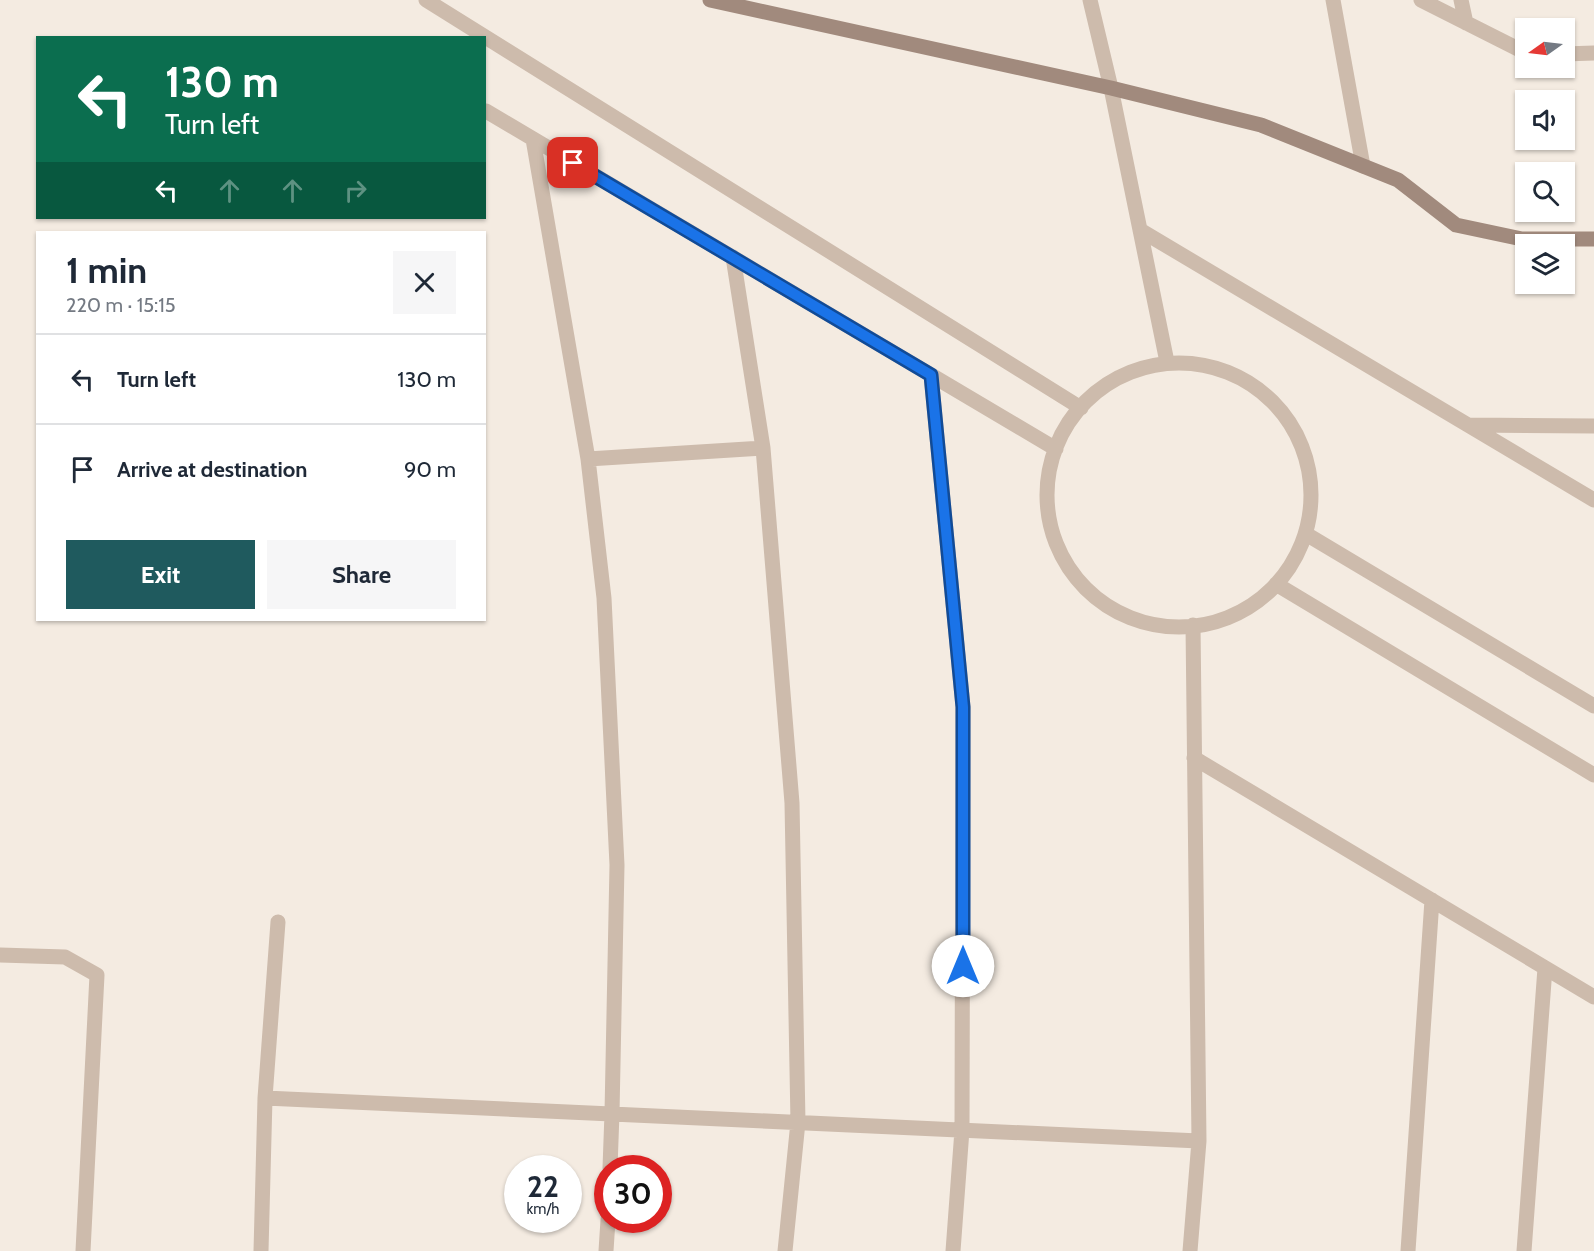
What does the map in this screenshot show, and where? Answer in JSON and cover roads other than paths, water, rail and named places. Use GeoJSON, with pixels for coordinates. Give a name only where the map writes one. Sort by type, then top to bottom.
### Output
{"type":"FeatureCollection","features":[{"type":"Feature","properties":{"kind":"street"},"geometry":{"type":"LineString","coordinates":[[426,0],[484,36]]}},
{"type":"Feature","properties":{"kind":"street"},"geometry":{"type":"LineString","coordinates":[[710,0],[1111,88],[1261,125],[1398,180],[1456,225],[1522,239],[1594,239]]}},
{"type":"Feature","properties":{"kind":"street"},"geometry":{"type":"LineString","coordinates":[[1090,0],[1111,88],[1167,362]]}},
{"type":"Feature","properties":{"kind":"street"},"geometry":{"type":"LineString","coordinates":[[1333,0],[1363,166]]}},
{"type":"Feature","properties":{"kind":"street"},"geometry":{"type":"LineString","coordinates":[[1421,0],[1515,48]]}},
{"type":"Feature","properties":{"kind":"street"},"geometry":{"type":"LineString","coordinates":[[1461,0],[1466,23]]}},
{"type":"Feature","properties":{"kind":"street"},"geometry":{"type":"LineString","coordinates":[[486,37],[1081,408]]}},
{"type":"Feature","properties":{"kind":"street"},"geometry":{"type":"LineString","coordinates":[[1575,54],[1594,53]]}},
{"type":"Feature","properties":{"kind":"street"},"geometry":{"type":"LineString","coordinates":[[486,111],[1056,449]]}},
{"type":"Feature","properties":{"kind":"street"},"geometry":{"type":"LineString","coordinates":[[533,139],[588,459],[604,598],[617,865],[610,1155]]}},
{"type":"Feature","properties":{"kind":"street"},"geometry":{"type":"LineString","coordinates":[[1140,230],[1594,500]]}},
{"type":"Feature","properties":{"kind":"street"},"geometry":{"type":"LineString","coordinates":[[733,257],[763,448],[792,803],[798,1122],[785,1251]]}},
{"type":"Feature","properties":{"kind":"street"},"geometry":{"type":"LineString","coordinates":[[1167,362],[1210,365],[1250,382],[1282,411],[1303,449],[1312,491],[1306,534],[1287,573],[1256,603],[1217,623],[1173,628],[1130,618],[1092,595],[1064,561],[1049,519],[1048,475],[1062,433],[1081,408],[1088,398],[1125,373],[1167,362]]}},
{"type":"Feature","properties":{"kind":"street"},"geometry":{"type":"LineString","coordinates":[[931,375],[963,707],[962,1130],[952,1251]]}},
{"type":"Feature","properties":{"kind":"street"},"geometry":{"type":"LineString","coordinates":[[1468,425],[1594,426]]}},
{"type":"Feature","properties":{"kind":"street"},"geometry":{"type":"LineString","coordinates":[[588,459],[763,448]]}},
{"type":"Feature","properties":{"kind":"street"},"geometry":{"type":"LineString","coordinates":[[1306,534],[1594,706]]}},
{"type":"Feature","properties":{"kind":"street"},"geometry":{"type":"LineString","coordinates":[[1276,584],[1594,775]]}},
{"type":"Feature","properties":{"kind":"street"},"geometry":{"type":"LineString","coordinates":[[1190,1251],[1199,1142],[1192,625]]}},
{"type":"Feature","properties":{"kind":"street"},"geometry":{"type":"LineString","coordinates":[[1194,758],[1594,997]]}},
{"type":"Feature","properties":{"kind":"street"},"geometry":{"type":"LineString","coordinates":[[1408,1251],[1432,900]]}},
{"type":"Feature","properties":{"kind":"street"},"geometry":{"type":"LineString","coordinates":[[261,1251],[265,1098],[278,922]]}},
{"type":"Feature","properties":{"kind":"street"},"geometry":{"type":"LineString","coordinates":[[0,955],[65,957],[97,975],[83,1251]]}},
{"type":"Feature","properties":{"kind":"street"},"geometry":{"type":"LineString","coordinates":[[1524,1251],[1545,968]]}},
{"type":"Feature","properties":{"kind":"street"},"geometry":{"type":"LineString","coordinates":[[265,1098],[1199,1142]]}},
{"type":"Feature","properties":{"kind":"street"},"geometry":{"type":"LineString","coordinates":[[606,1251],[607,1233]]}}]}
